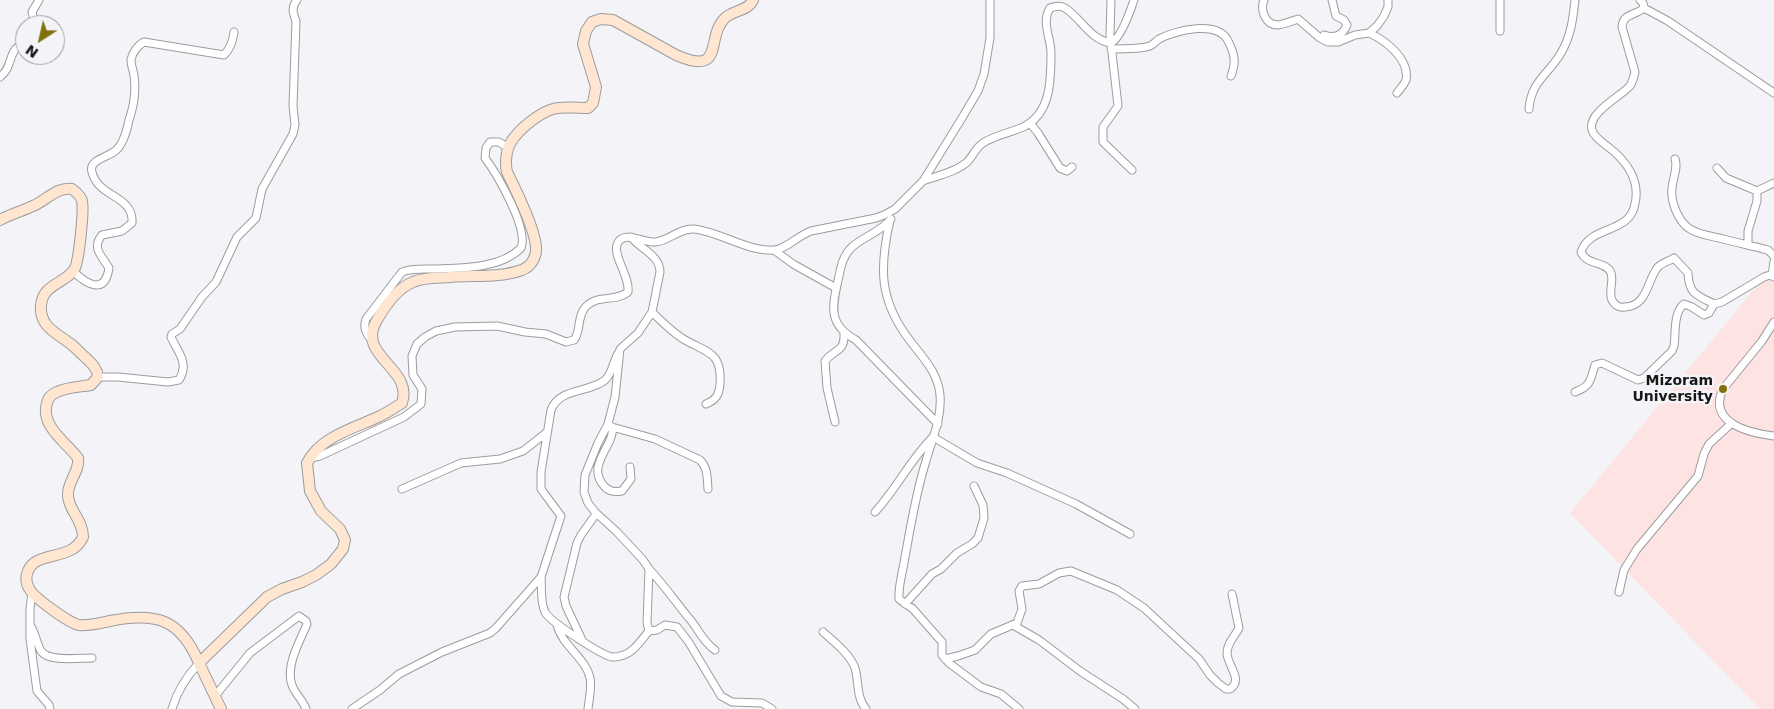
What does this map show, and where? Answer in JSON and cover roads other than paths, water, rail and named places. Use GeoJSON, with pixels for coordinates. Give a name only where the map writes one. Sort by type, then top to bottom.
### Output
{"type":"FeatureCollection","features":[{"type":"Feature","properties":{"kind":"street"},"geometry":{"type":"LineString","coordinates":[[33,15],[32,12],[38,0]]}},
{"type":"Feature","properties":{"kind":"street"},"geometry":{"type":"LineString","coordinates":[[221,709],[188,642],[176,629],[164,621],[136,617],[90,625],[76,624],[32,592],[26,582],[26,577],[35,562],[72,550],[77,547],[83,537],[81,523],[69,501],[68,494],[71,480],[79,464],[78,458],[50,427],[46,406],[48,400],[54,393],[72,387],[91,385],[98,377],[168,382],[179,380],[182,376],[182,356],[172,341],[172,334],[180,329],[202,296],[216,282],[237,237],[256,218],[262,189],[293,134],[295,125],[293,106],[296,21],[293,8],[297,0]]}},
{"type":"Feature","properties":{"kind":"street"},"geometry":{"type":"LineString","coordinates":[[372,340],[374,326],[380,314],[400,290],[413,282],[507,273],[523,270],[532,262],[536,252],[536,245],[531,228],[507,172],[505,164],[508,148],[510,142],[522,130],[545,112],[558,108],[588,108],[593,103],[596,87],[583,44],[586,31],[592,22],[601,19],[613,20],[676,55],[685,59],[699,61],[709,57],[714,49],[719,27],[724,19],[750,6],[753,0]]}},
{"type":"Feature","properties":{"kind":"street"},"geometry":{"type":"LineString","coordinates":[[774,250],[812,231],[876,218],[895,209],[923,181],[962,118],[984,74],[990,38],[990,0]]}},
{"type":"Feature","properties":{"kind":"street"},"geometry":{"type":"LineString","coordinates":[[1111,0],[1109,23],[1118,106],[1103,127],[1103,142],[1132,170]]}},
{"type":"Feature","properties":{"kind":"street"},"geometry":{"type":"LineString","coordinates":[[1111,46],[1120,33],[1134,0]]}},
{"type":"Feature","properties":{"kind":"street"},"geometry":{"type":"LineString","coordinates":[[1264,0],[1262,10],[1264,16],[1272,24],[1277,25],[1298,19],[1313,30],[1328,37],[1333,37],[1343,33],[1346,22],[1336,16],[1332,0]]}},
{"type":"Feature","properties":{"kind":"street"},"geometry":{"type":"LineString","coordinates":[[1313,30],[1320,38],[1334,42],[1369,33],[1384,16],[1388,0]]}},
{"type":"Feature","properties":{"kind":"street"},"geometry":{"type":"LineString","coordinates":[[1500,0],[1500,32]]}},
{"type":"Feature","properties":{"kind":"street"},"geometry":{"type":"LineString","coordinates":[[1529,109],[1532,92],[1536,83],[1558,58],[1570,34],[1575,0]]}},
{"type":"Feature","properties":{"kind":"street"},"geometry":{"type":"LineString","coordinates":[[1640,0],[1644,8],[1668,21],[1774,93]]}},
{"type":"Feature","properties":{"kind":"street"},"geometry":{"type":"LineString","coordinates":[[923,181],[964,164],[984,142],[1030,123],[1044,106],[1049,88],[1051,51],[1046,20],[1050,8],[1057,6],[1065,8],[1086,29],[1111,46],[1150,46],[1160,39],[1190,28],[1205,28],[1220,32],[1228,39],[1234,54],[1235,66],[1230,76]]}},
{"type":"Feature","properties":{"kind":"street"},"geometry":{"type":"LineString","coordinates":[[1644,8],[1622,21],[1635,72],[1634,79],[1629,86],[1598,113],[1592,124],[1595,137],[1619,155],[1631,171],[1635,182],[1634,208],[1624,222],[1588,239],[1581,252],[1584,258],[1608,268],[1612,274],[1611,294],[1613,302],[1617,306],[1624,308],[1639,302],[1645,295],[1658,267],[1674,258],[1688,273],[1689,286],[1694,292],[1714,304],[1722,302],[1764,277],[1773,276],[1774,261]]}},
{"type":"Feature","properties":{"kind":"street"},"geometry":{"type":"LineString","coordinates":[[73,271],[89,284],[98,285],[103,283],[109,268],[97,250],[98,239],[102,234],[122,231],[132,223],[132,210],[101,187],[91,167],[98,160],[117,150],[123,138],[134,101],[134,74],[131,60],[135,50],[144,42],[224,55],[229,50],[234,32]]}},
{"type":"Feature","properties":{"kind":"street"},"geometry":{"type":"LineString","coordinates":[[1369,33],[1384,42],[1402,62],[1406,81],[1397,93]]}},
{"type":"Feature","properties":{"kind":"street"},"geometry":{"type":"LineString","coordinates":[[0,77],[9,68],[11,54],[15,48]]}},
{"type":"Feature","properties":{"kind":"street"},"geometry":{"type":"LineString","coordinates":[[1030,123],[1060,168],[1067,171],[1072,167]]}},
{"type":"Feature","properties":{"kind":"street"},"geometry":{"type":"LineString","coordinates":[[172,709],[181,686],[188,675],[267,597],[282,588],[312,577],[331,564],[343,549],[345,540],[340,529],[321,511],[310,491],[307,468],[309,459],[316,451],[335,437],[384,414],[402,403],[404,392],[403,383],[365,332],[364,325],[366,319],[402,272],[407,270],[471,268],[500,261],[521,248],[522,239],[514,211],[501,183],[485,158],[486,148],[490,142],[499,142],[508,148]]}},
{"type":"Feature","properties":{"kind":"street"},"geometry":{"type":"LineString","coordinates":[[1675,159],[1677,165],[1673,177],[1672,197],[1685,226],[1702,234],[1768,250],[1774,256]]}},
{"type":"Feature","properties":{"kind":"street"},"geometry":{"type":"LineString","coordinates":[[1717,168],[1726,178],[1757,191],[1774,183]]}},
{"type":"Feature","properties":{"kind":"street"},"geometry":{"type":"LineString","coordinates":[[0,220],[36,205],[58,191],[72,189],[80,196],[82,209],[79,257],[73,271],[52,286],[43,296],[41,303],[42,319],[53,332],[95,367],[98,377]]}},
{"type":"Feature","properties":{"kind":"street"},"geometry":{"type":"LineString","coordinates":[[1748,245],[1748,231],[1758,201],[1757,191]]}},
{"type":"Feature","properties":{"kind":"street"},"geometry":{"type":"LineString","coordinates":[[895,209],[890,220],[884,251],[882,271],[885,290],[890,305],[904,330],[933,371],[938,383],[940,412],[916,501],[899,599],[913,609],[942,642],[942,655],[945,659],[970,680],[981,687],[1001,694],[1019,709]]}},
{"type":"Feature","properties":{"kind":"street"},"geometry":{"type":"LineString","coordinates":[[835,422],[829,396],[825,361],[844,344],[844,333],[833,311],[833,299],[842,262],[846,254],[859,242],[890,220]]}},
{"type":"Feature","properties":{"kind":"street"},"geometry":{"type":"LineString","coordinates":[[309,459],[320,456],[404,417],[421,404],[422,389],[413,375],[412,356],[417,344],[440,329],[497,326],[546,334],[566,342],[574,340],[577,336],[579,318],[590,302],[599,298],[622,296],[628,292],[628,283],[616,249],[622,238],[631,237],[648,242],[658,242],[683,230],[695,229],[748,245],[774,250],[793,264],[836,288]]}},
{"type":"Feature","properties":{"kind":"street"},"geometry":{"type":"LineString","coordinates":[[352,709],[399,674],[442,652],[490,633],[519,604],[541,577],[561,516],[541,489],[541,472],[550,410],[556,401],[566,395],[602,382],[607,378],[620,349],[638,334],[652,312],[660,265],[653,256],[631,237]]}},
{"type":"Feature","properties":{"kind":"street"},"geometry":{"type":"LineString","coordinates":[[1575,392],[1584,389],[1589,384],[1595,365],[1598,363],[1602,363],[1638,380],[1644,378],[1672,351],[1677,315],[1682,305],[1688,305],[1704,316],[1709,313],[1714,304]]}},
{"type":"Feature","properties":{"kind":"street"},"geometry":{"type":"LineString","coordinates":[[652,312],[676,334],[705,348],[718,361],[720,380],[718,395],[706,404]]}},
{"type":"Feature","properties":{"kind":"street"},"geometry":{"type":"LineString","coordinates":[[1774,322],[1762,341],[1723,389],[1719,398],[1719,410],[1732,423],[1758,434],[1774,436]]}},
{"type":"Feature","properties":{"kind":"street"},"geometry":{"type":"LineString","coordinates":[[844,333],[856,340],[938,424]]}},
{"type":"Feature","properties":{"kind":"street"},"geometry":{"type":"LineString","coordinates":[[620,349],[610,426],[588,466],[583,483],[584,492],[588,503],[596,514],[624,539],[643,560],[689,618],[705,643],[715,650]]}},
{"type":"Feature","properties":{"kind":"street"},"geometry":{"type":"LineString","coordinates":[[1619,592],[1624,570],[1637,549],[1698,476],[1709,444],[1732,423]]}},
{"type":"Feature","properties":{"kind":"street"},"geometry":{"type":"LineString","coordinates":[[610,426],[612,434],[598,466],[603,486],[610,491],[622,491],[631,478],[630,467]]}},
{"type":"Feature","properties":{"kind":"street"},"geometry":{"type":"LineString","coordinates":[[610,426],[655,439],[700,460],[704,464],[707,474],[708,489]]}},
{"type":"Feature","properties":{"kind":"street"},"geometry":{"type":"LineString","coordinates":[[402,489],[461,463],[500,459],[523,451],[546,433]]}},
{"type":"Feature","properties":{"kind":"street"},"geometry":{"type":"LineString","coordinates":[[874,512],[895,488],[917,454],[933,437]]}},
{"type":"Feature","properties":{"kind":"street"},"geometry":{"type":"LineString","coordinates":[[933,437],[977,464],[1008,473],[1076,504],[1130,534]]}},
{"type":"Feature","properties":{"kind":"street"},"geometry":{"type":"LineString","coordinates":[[905,604],[932,574],[978,538],[984,518],[983,505],[974,486]]}},
{"type":"Feature","properties":{"kind":"street"},"geometry":{"type":"LineString","coordinates":[[582,640],[566,606],[565,590],[581,535],[596,514]]}},
{"type":"Feature","properties":{"kind":"street"},"geometry":{"type":"LineString","coordinates":[[649,569],[647,623],[649,631]]}},
{"type":"Feature","properties":{"kind":"street"},"geometry":{"type":"LineString","coordinates":[[945,659],[975,650],[991,634],[1017,623],[1021,615],[1019,591],[1022,586],[1039,584],[1064,571],[1077,573],[1117,590],[1144,608],[1199,658],[1210,675],[1226,689],[1230,690],[1236,682],[1227,654],[1228,646],[1239,628],[1232,594]]}},
{"type":"Feature","properties":{"kind":"street"},"geometry":{"type":"LineString","coordinates":[[541,577],[545,613],[557,625],[582,640],[612,657],[622,656],[631,651],[649,631],[656,630],[665,625],[677,627],[688,641],[721,696],[732,702],[762,703],[772,709]]}},
{"type":"Feature","properties":{"kind":"street"},"geometry":{"type":"LineString","coordinates":[[32,592],[30,626],[37,691],[49,705],[50,709]]}},
{"type":"Feature","properties":{"kind":"street"},"geometry":{"type":"LineString","coordinates":[[215,696],[250,653],[299,616],[306,620],[307,624],[290,669],[290,677],[295,691],[306,709]]}},
{"type":"Feature","properties":{"kind":"street"},"geometry":{"type":"LineString","coordinates":[[557,625],[561,636],[589,675],[591,686],[588,709]]}},
{"type":"Feature","properties":{"kind":"street"},"geometry":{"type":"LineString","coordinates":[[1013,625],[1039,640],[1135,709]]}},
{"type":"Feature","properties":{"kind":"street"},"geometry":{"type":"LineString","coordinates":[[30,626],[42,652],[46,656],[92,658]]}},
{"type":"Feature","properties":{"kind":"street"},"geometry":{"type":"LineString","coordinates":[[823,632],[850,659],[854,667],[861,704],[866,709]]}},
{"type":"Feature","properties":{"kind":"place","name":"Mizoram University"},"geometry":{"type":"Point","coordinates":[1723,389]}}]}
